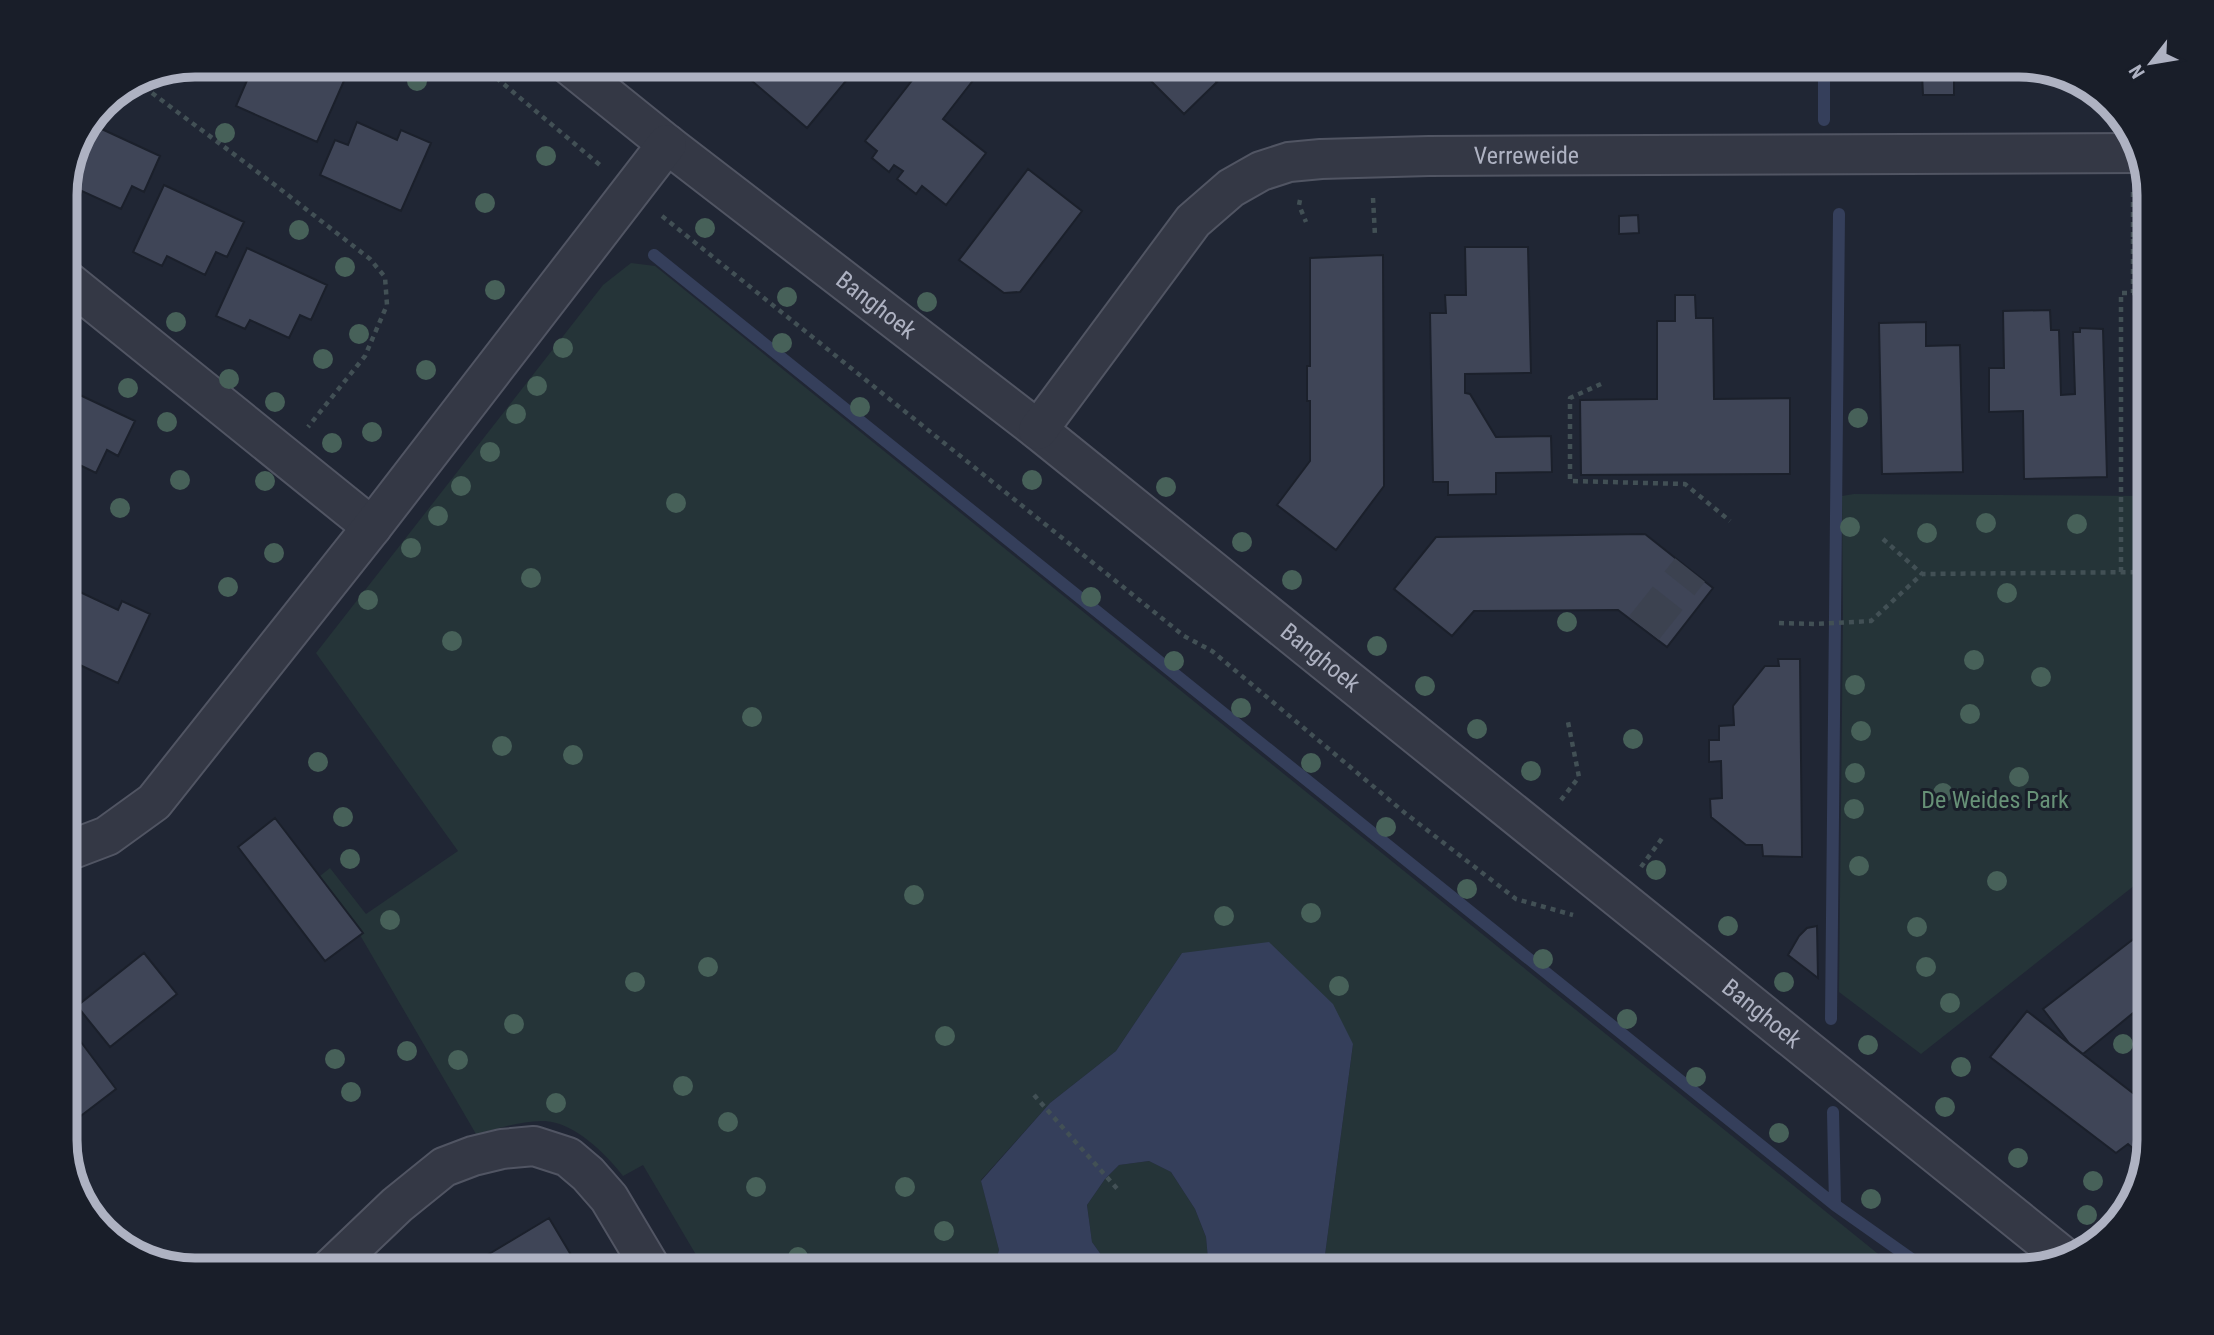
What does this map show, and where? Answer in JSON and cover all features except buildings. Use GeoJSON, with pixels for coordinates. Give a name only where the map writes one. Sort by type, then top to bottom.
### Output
{"type":"FeatureCollection","features":[{"type":"Feature","properties":{"kind":"street","name":"Banghoek"},"geometry":{"type":"LineString","coordinates":[[584,77],[1038,430],[2057,1251]]}},
{"type":"Feature","properties":{"kind":"street"},"geometry":{"type":"LineString","coordinates":[[77,847],[107,836],[154,802],[372,527],[667,144]]}},
{"type":"Feature","properties":{"kind":"street","name":"Verreweide"},"geometry":{"type":"LineString","coordinates":[[1038,430],[1193,221],[1231,188],[1261,172],[1289,162],[1429,156],[2134,171]]}},
{"type":"Feature","properties":{"kind":"street"},"geometry":{"type":"LineString","coordinates":[[77,289],[372,527]]}},
{"type":"Feature","properties":{"kind":"street"},"geometry":{"type":"LineString","coordinates":[[342,1258],[397,1205],[444,1167],[502,1149],[534,1146],[568,1157],[589,1174],[609,1198],[645,1258]]}},
{"type":"Feature","properties":{"kind":"path"},"geometry":{"type":"LineString","coordinates":[[495,77],[610,173]]}},
{"type":"Feature","properties":{"kind":"path"},"geometry":{"type":"LineString","coordinates":[[146,88],[370,259],[385,277],[387,305],[365,356],[285,457]]}},
{"type":"Feature","properties":{"kind":"path"},"geometry":{"type":"LineString","coordinates":[[2121,572],[2121,293],[2133,293],[2136,179]]}},
{"type":"Feature","properties":{"kind":"path"},"geometry":{"type":"LineString","coordinates":[[1374,215],[1374,236]]}},
{"type":"Feature","properties":{"kind":"path"},"geometry":{"type":"LineString","coordinates":[[662,216],[1184,636],[1212,651],[1405,813],[1516,899],[1580,917]]}},
{"type":"Feature","properties":{"kind":"path"},"geometry":{"type":"LineString","coordinates":[[1601,384],[1570,398],[1570,481],[1685,484],[1730,521]]}},
{"type":"Feature","properties":{"kind":"path"},"geometry":{"type":"LineString","coordinates":[[1883,539],[1922,574]]}},
{"type":"Feature","properties":{"kind":"path"},"geometry":{"type":"LineString","coordinates":[[1779,623],[1871,621],[1922,574],[2137,572]]}},
{"type":"Feature","properties":{"kind":"path"},"geometry":{"type":"LineString","coordinates":[[1556,806],[1579,777],[1568,722]]}},
{"type":"Feature","properties":{"kind":"path"},"geometry":{"type":"LineString","coordinates":[[1648,858],[1663,837]]}},
{"type":"Feature","properties":{"kind":"path"},"geometry":{"type":"LineString","coordinates":[[1034,1095],[1120,1192]]}},
{"type":"Feature","properties":{"kind":"green space"},"geometry":{"type":"Polygon","coordinates":[[[631,263],[655,266],[1883,1258],[1325,1258],[1353,1044],[1182,953],[1116,1051],[1050,1103],[981,1180],[999,1250],[997,1258],[698,1258],[643,1165],[623,1176],[578,1133],[556,1123],[528,1122],[476,1134],[360,935],[363,932],[320,876],[330,868],[366,914],[458,851],[316,653],[603,285],[631,263]]]}},
{"type":"Feature","properties":{"kind":"green space","name":"De Weides Park"},"geometry":{"type":"Polygon","coordinates":[[[1842,496],[2137,496],[2137,883],[1921,1054],[1839,992],[1842,496]]]}},
{"type":"Feature","properties":{"kind":"green space"},"geometry":{"type":"Polygon","coordinates":[[[1149,1161],[1171,1172],[1195,1209],[1206,1237],[1208,1258],[1103,1258],[1092,1242],[1087,1205],[1105,1179],[1119,1165],[1149,1161]]]}},
{"type":"Feature","properties":{"kind":"water"},"geometry":{"type":"Polygon","coordinates":[[[1269,942],[1333,1004],[1353,1044],[1325,1258],[1208,1258],[1206,1237],[1195,1209],[1171,1172],[1149,1161],[1119,1165],[1105,1179],[1087,1205],[1092,1242],[1103,1258],[997,1258],[999,1250],[981,1181],[1050,1103],[1116,1051],[1182,953],[1269,942]]]}},
{"type":"Feature","properties":{"kind":"waterway"},"geometry":{"type":"LineString","coordinates":[[1824,77],[1824,120]]}},
{"type":"Feature","properties":{"kind":"waterway"},"geometry":{"type":"LineString","coordinates":[[1831,1019],[1839,214]]}},
{"type":"Feature","properties":{"kind":"waterway"},"geometry":{"type":"LineString","coordinates":[[654,255],[1835,1205],[1910,1258]]}},
{"type":"Feature","properties":{"kind":"waterway"},"geometry":{"type":"LineString","coordinates":[[1833,1112],[1835,1205]]}},
{"type":"Feature","properties":{"kind":"tunnel"},"geometry":{"type":"LineString","coordinates":[[1644,628],[1690,570]]}}]}
